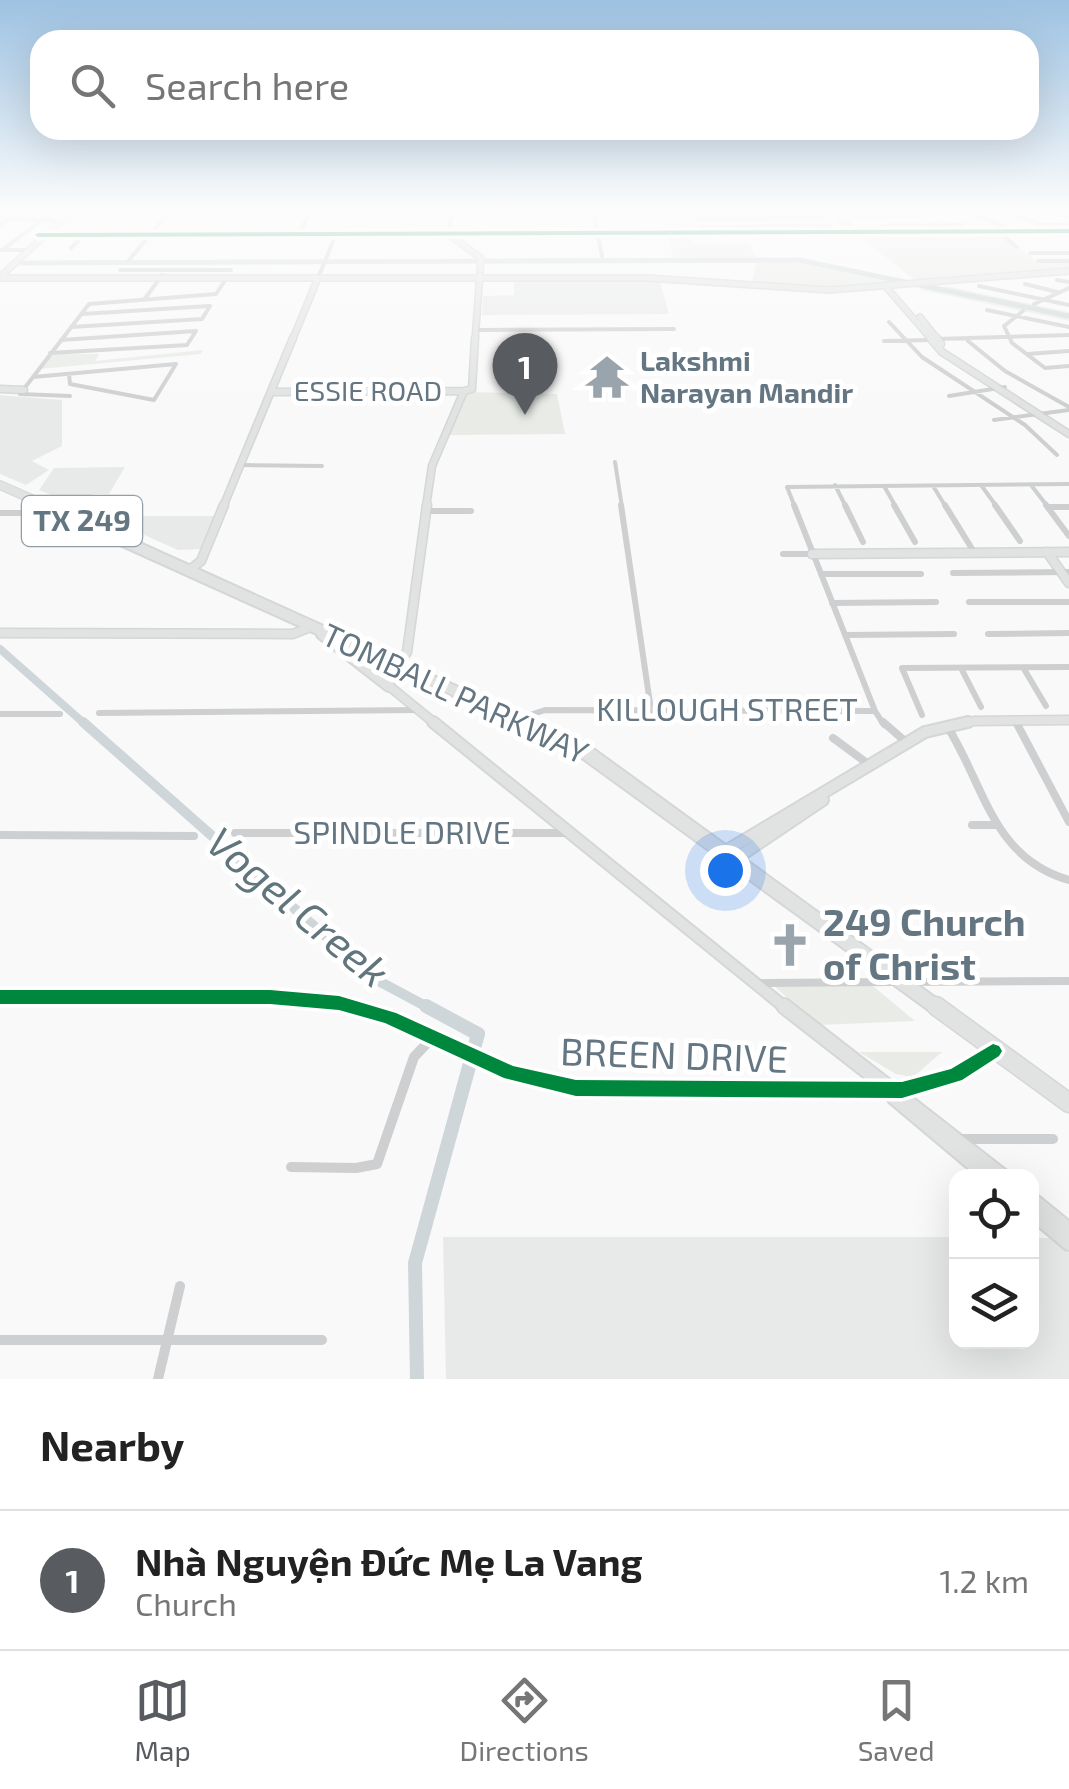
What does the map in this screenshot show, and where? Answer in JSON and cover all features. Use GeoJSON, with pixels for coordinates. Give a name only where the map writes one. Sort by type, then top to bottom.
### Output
{"type":"FeatureCollection","features":[{"type":"Feature","properties":{"kind":"main road","name":"TOMBALL PARKWAY"},"geometry":{"type":"LineString","coordinates":[[0,485],[400,664],[587,753],[1069,1103]]}},
{"type":"Feature","properties":{"kind":"main road"},"geometry":{"type":"LineString","coordinates":[[314,627],[389,686]]}},
{"type":"Feature","properties":{"kind":"street"},"geometry":{"type":"LineString","coordinates":[[12,276],[654,280],[797,290],[891,289],[1042,276]]}},
{"type":"Feature","properties":{"kind":"street"},"geometry":{"type":"LineString","coordinates":[[481,276],[472,388],[464,391],[432,463],[407,652],[388,680],[389,686],[889,1091],[912,1103],[993,1169]]}},
{"type":"Feature","properties":{"kind":"street"},"geometry":{"type":"LineString","coordinates":[[144,300],[160,278]]}},
{"type":"Feature","properties":{"kind":"street"},"geometry":{"type":"LineString","coordinates":[[190,569],[202,561],[318,279]]}},
{"type":"Feature","properties":{"kind":"street"},"geometry":{"type":"LineString","coordinates":[[1025,279],[1058,292]]}},
{"type":"Feature","properties":{"kind":"street"},"geometry":{"type":"LineString","coordinates":[[1057,280],[1069,285]]}},
{"type":"Feature","properties":{"kind":"street"},"geometry":{"type":"LineString","coordinates":[[22,392],[48,353],[92,303],[216,294],[224,282]]}},
{"type":"Feature","properties":{"kind":"street"},"geometry":{"type":"LineString","coordinates":[[973,283],[1069,305]]}},
{"type":"Feature","properties":{"kind":"street"},"geometry":{"type":"LineString","coordinates":[[1034,304],[1069,285]]}},
{"type":"Feature","properties":{"kind":"street"},"geometry":{"type":"LineString","coordinates":[[181,297],[188,286]]}},
{"type":"Feature","properties":{"kind":"street"},"geometry":{"type":"LineString","coordinates":[[891,289],[954,362],[1069,430]]}},
{"type":"Feature","properties":{"kind":"street"},"geometry":{"type":"LineString","coordinates":[[70,326],[202,319],[210,306],[80,314]]}},
{"type":"Feature","properties":{"kind":"street"},"geometry":{"type":"LineString","coordinates":[[987,310],[1069,327]]}},
{"type":"Feature","properties":{"kind":"street"},"geometry":{"type":"LineString","coordinates":[[1022,311],[1004,326],[1008,339],[1045,368],[1069,366]]}},
{"type":"Feature","properties":{"kind":"street"},"geometry":{"type":"LineString","coordinates":[[889,322],[906,341],[972,392],[1013,417],[1057,455]]}},
{"type":"Feature","properties":{"kind":"street"},"geometry":{"type":"LineString","coordinates":[[477,330],[674,330]]}},
{"type":"Feature","properties":{"kind":"street"},"geometry":{"type":"LineString","coordinates":[[48,353],[187,345],[196,332],[60,340]]}},
{"type":"Feature","properties":{"kind":"street"},"geometry":{"type":"LineString","coordinates":[[884,341],[1069,335]]}},
{"type":"Feature","properties":{"kind":"street"},"geometry":{"type":"LineString","coordinates":[[967,340],[1011,375],[1069,409]]}},
{"type":"Feature","properties":{"kind":"street"},"geometry":{"type":"LineString","coordinates":[[1026,354],[1069,351]]}},
{"type":"Feature","properties":{"kind":"street"},"geometry":{"type":"LineString","coordinates":[[33,377],[176,364],[154,400],[70,384],[69,374]]}},
{"type":"Feature","properties":{"kind":"street"},"geometry":{"type":"LineString","coordinates":[[950,396],[1002,388]]}},
{"type":"Feature","properties":{"kind":"street"},"geometry":{"type":"LineString","coordinates":[[0,391],[70,396],[22,392]]}},
{"type":"Feature","properties":{"kind":"street","name":"ESSIE ROAD"},"geometry":{"type":"LineString","coordinates":[[272,392],[464,391]]}},
{"type":"Feature","properties":{"kind":"street"},"geometry":{"type":"LineString","coordinates":[[994,420],[1069,409]]}},
{"type":"Feature","properties":{"kind":"street"},"geometry":{"type":"LineString","coordinates":[[615,462],[651,710]]}},
{"type":"Feature","properties":{"kind":"street"},"geometry":{"type":"LineString","coordinates":[[244,465],[322,466]]}},
{"type":"Feature","properties":{"kind":"street"},"geometry":{"type":"LineString","coordinates":[[932,484],[974,552]]}},
{"type":"Feature","properties":{"kind":"street"},"geometry":{"type":"LineString","coordinates":[[980,484],[1020,541]]}},
{"type":"Feature","properties":{"kind":"street"},"geometry":{"type":"LineString","coordinates":[[1030,484],[1068,534]]}},
{"type":"Feature","properties":{"kind":"street"},"geometry":{"type":"LineString","coordinates":[[908,743],[885,726],[875,711],[787,486],[1069,484]]}},
{"type":"Feature","properties":{"kind":"street"},"geometry":{"type":"LineString","coordinates":[[835,485],[862,542]]}},
{"type":"Feature","properties":{"kind":"street"},"geometry":{"type":"LineString","coordinates":[[884,485],[915,542]]}},
{"type":"Feature","properties":{"kind":"street"},"geometry":{"type":"LineString","coordinates":[[1048,507],[1069,507]]}},
{"type":"Feature","properties":{"kind":"street"},"geometry":{"type":"LineString","coordinates":[[0,513],[35,513],[52,508]]}},
{"type":"Feature","properties":{"kind":"street"},"geometry":{"type":"LineString","coordinates":[[426,510],[471,511]]}},
{"type":"Feature","properties":{"kind":"street"},"geometry":{"type":"LineString","coordinates":[[1047,552],[1065,572],[1069,583]]}},
{"type":"Feature","properties":{"kind":"street"},"geometry":{"type":"LineString","coordinates":[[784,554],[1069,552]]}},
{"type":"Feature","properties":{"kind":"street"},"geometry":{"type":"LineString","coordinates":[[953,573],[1065,572]]}},
{"type":"Feature","properties":{"kind":"street"},"geometry":{"type":"LineString","coordinates":[[820,574],[921,574]]}},
{"type":"Feature","properties":{"kind":"street"},"geometry":{"type":"LineString","coordinates":[[832,603],[936,602]]}},
{"type":"Feature","properties":{"kind":"street"},"geometry":{"type":"LineString","coordinates":[[970,602],[1069,602]]}},
{"type":"Feature","properties":{"kind":"street"},"geometry":{"type":"LineString","coordinates":[[0,633],[293,634],[314,627]]}},
{"type":"Feature","properties":{"kind":"street"},"geometry":{"type":"LineString","coordinates":[[988,634],[1069,633]]}},
{"type":"Feature","properties":{"kind":"street"},"geometry":{"type":"LineString","coordinates":[[845,635],[954,634]]}},
{"type":"Feature","properties":{"kind":"street"},"geometry":{"type":"LineString","coordinates":[[922,715],[902,668],[1069,667]]}},
{"type":"Feature","properties":{"kind":"street"},"geometry":{"type":"LineString","coordinates":[[961,668],[981,707]]}},
{"type":"Feature","properties":{"kind":"street"},"geometry":{"type":"LineString","coordinates":[[1023,668],[1046,706]]}},
{"type":"Feature","properties":{"kind":"street"},"geometry":{"type":"LineString","coordinates":[[99,714],[418,710]]}},
{"type":"Feature","properties":{"kind":"street","name":"KILLOUGH STREET"},"geometry":{"type":"LineString","coordinates":[[520,719],[545,710],[875,711]]}},
{"type":"Feature","properties":{"kind":"street"},"geometry":{"type":"LineString","coordinates":[[0,714],[60,714]]}},
{"type":"Feature","properties":{"kind":"street"},"geometry":{"type":"LineString","coordinates":[[1015,720],[1069,822]]}},
{"type":"Feature","properties":{"kind":"street"},"geometry":{"type":"LineString","coordinates":[[729,856],[908,743],[946,725],[1069,720]]}},
{"type":"Feature","properties":{"kind":"street"},"geometry":{"type":"LineString","coordinates":[[946,725],[962,746],[1009,848],[1057,878],[1069,880]]}},
{"type":"Feature","properties":{"kind":"street"},"geometry":{"type":"LineString","coordinates":[[832,738],[871,766]]}},
{"type":"Feature","properties":{"kind":"street"},"geometry":{"type":"LineString","coordinates":[[972,825],[998,825]]}},
{"type":"Feature","properties":{"kind":"street","name":"SPINDLE DRIVE"},"geometry":{"type":"LineString","coordinates":[[235,833],[569,832]]}},
{"type":"Feature","properties":{"kind":"street"},"geometry":{"type":"LineString","coordinates":[[0,835],[194,836]]}},
{"type":"Feature","properties":{"kind":"street"},"geometry":{"type":"LineString","coordinates":[[756,983],[1069,981]]}},
{"type":"Feature","properties":{"kind":"street","name":"BREEN DRIVE"},"geometry":{"type":"LineString","coordinates":[[0,997],[318,1000],[378,1013],[527,1079],[576,1088],[889,1091],[939,1082],[972,1067],[993,1051]]}},
{"type":"Feature","properties":{"kind":"street"},"geometry":{"type":"LineString","coordinates":[[291,1167],[356,1168],[377,1164],[414,1057],[432,1038]]}},
{"type":"Feature","properties":{"kind":"street"},"geometry":{"type":"LineString","coordinates":[[889,1091],[900,1105],[979,1169]]}},
{"type":"Feature","properties":{"kind":"street"},"geometry":{"type":"LineString","coordinates":[[956,1139],[1053,1139]]}},
{"type":"Feature","properties":{"kind":"street"},"geometry":{"type":"LineString","coordinates":[[1039,1207],[1067,1236]]}},
{"type":"Feature","properties":{"kind":"street"},"geometry":{"type":"LineString","coordinates":[[1039,1217],[1067,1236]]}},
{"type":"Feature","properties":{"kind":"street"},"geometry":{"type":"LineString","coordinates":[[158,1379],[180,1286]]}},
{"type":"Feature","properties":{"kind":"street"},"geometry":{"type":"LineString","coordinates":[[0,1340],[322,1340]]}},
{"type":"Feature","properties":{"kind":"shaded area"},"geometry":{"type":"Polygon","coordinates":[[[753,276],[913,279],[910,276],[986,276],[822,289],[751,285],[753,276]]]}},
{"type":"Feature","properties":{"kind":"shaded area"},"geometry":{"type":"Polygon","coordinates":[[[514,282],[660,282],[669,314],[482,315],[483,296],[514,295],[514,282]]]}},
{"type":"Feature","properties":{"kind":"shaded area"},"geometry":{"type":"Polygon","coordinates":[[[946,286],[1069,312],[1069,321],[917,289],[946,286]]]}},
{"type":"Feature","properties":{"kind":"shaded area"},"geometry":{"type":"Polygon","coordinates":[[[203,350],[201,354],[39,369],[53,354],[99,354],[95,361],[203,350]]]}},
{"type":"Feature","properties":{"kind":"shaded area"},"geometry":{"type":"Polygon","coordinates":[[[466,392],[557,394],[565,434],[448,435],[466,392]]]}},
{"type":"Feature","properties":{"kind":"shaded area"},"geometry":{"type":"Polygon","coordinates":[[[0,395],[62,400],[62,446],[32,461],[49,470],[26,485],[0,474],[0,395]]]}},
{"type":"Feature","properties":{"kind":"shaded area"},"geometry":{"type":"Polygon","coordinates":[[[125,467],[109,494],[93,494],[83,508],[39,490],[54,468],[125,467]]]}},
{"type":"Feature","properties":{"kind":"shaded area"},"geometry":{"type":"Polygon","coordinates":[[[142,516],[216,516],[203,549],[178,550],[133,530],[142,516]]]}},
{"type":"Feature","properties":{"kind":"shaded area"},"geometry":{"type":"Polygon","coordinates":[[[774,986],[873,986],[915,1021],[818,1025],[774,986]]]}},
{"type":"Feature","properties":{"kind":"shaded area"},"geometry":{"type":"Polygon","coordinates":[[[859,1052],[942,1052],[913,1077],[896,1074],[859,1052]]]}},
{"type":"Feature","properties":{"kind":"shaded area"},"geometry":{"type":"Polygon","coordinates":[[[443,1237],[949,1237],[949,1349],[1039,1349],[1039,1238],[1050,1238],[1069,1253],[1069,1379],[446,1379],[443,1237]]]}},
{"type":"Feature","properties":{"kind":"waterway"},"geometry":{"type":"LineString","coordinates":[[878,276],[1069,316]]}},
{"type":"Feature","properties":{"kind":"waterway","name":"Vogel Creek"},"geometry":{"type":"LineString","coordinates":[[0,649],[86,725]]}},
{"type":"Feature","properties":{"kind":"waterway","name":"Vogel Creek"},"geometry":{"type":"LineString","coordinates":[[83,722],[373,978],[431,1009]]}},
{"type":"Feature","properties":{"kind":"waterway","name":"Vogel Creek"},"geometry":{"type":"LineString","coordinates":[[417,1379],[415,1263],[478,1034],[426,1006]]}},
{"type":"Feature","properties":{"kind":"cycle path"},"geometry":{"type":"LineString","coordinates":[[0,997],[270,997],[339,1003],[390,1018],[510,1073],[576,1088],[902,1090],[956,1075],[993,1051]]}},
{"type":"Feature","properties":{"kind":"place","name":"Lakshmi Narayan Mandir"},"geometry":{"type":"Point","coordinates":[607,377]}},
{"type":"Feature","properties":{"kind":"place","name":"Nhà Nguyện Đức Mẹ La Vang"},"geometry":{"type":"Point","coordinates":[525,415]}},
{"type":"Feature","properties":{"kind":"place","name":"249 Church of Christ"},"geometry":{"type":"Point","coordinates":[790,945]}}]}
